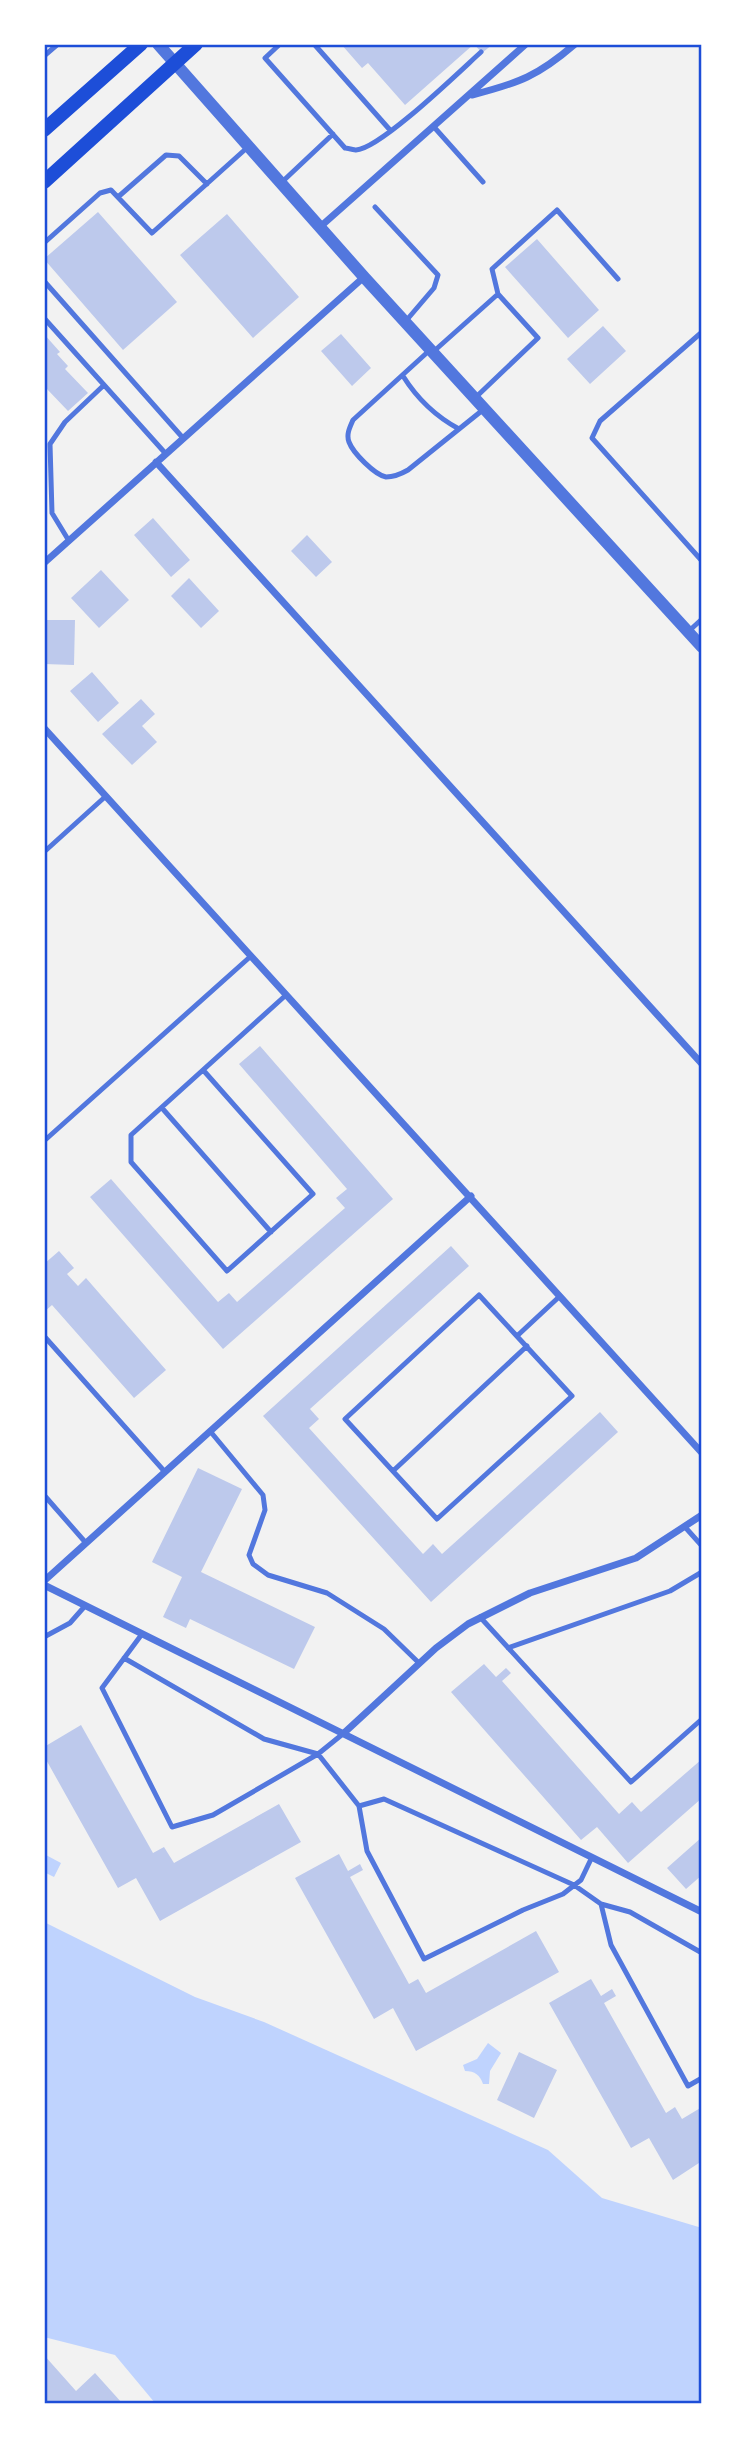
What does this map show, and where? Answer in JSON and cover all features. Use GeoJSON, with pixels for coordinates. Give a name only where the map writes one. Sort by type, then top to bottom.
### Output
{"type":"FeatureCollection","features":[{"type":"Feature","properties":{"kind":"main road"},"geometry":{"type":"LineString","coordinates":[[44,129],[141,44]]}},
{"type":"Feature","properties":{"kind":"main road"},"geometry":{"type":"LineString","coordinates":[[44,182],[196,44]]}},
{"type":"Feature","properties":{"kind":"street"},"geometry":{"type":"LineString","coordinates":[[158,44],[364,277],[702,647]]}},
{"type":"Feature","properties":{"kind":"street"},"geometry":{"type":"LineString","coordinates":[[320,227],[525,44]]}},
{"type":"Feature","properties":{"kind":"street"},"geometry":{"type":"LineString","coordinates":[[468,96],[519,83],[538,73],[575,44]]}},
{"type":"Feature","properties":{"kind":"street"},"geometry":{"type":"LineString","coordinates":[[44,563],[364,277]]}},
{"type":"Feature","properties":{"kind":"street"},"geometry":{"type":"LineString","coordinates":[[156,462],[702,1064]]}},
{"type":"Feature","properties":{"kind":"street"},"geometry":{"type":"LineString","coordinates":[[44,728],[702,1453]]}},
{"type":"Feature","properties":{"kind":"street"},"geometry":{"type":"LineString","coordinates":[[471,1196],[44,1583],[85,1606],[702,1912]]}},
{"type":"Feature","properties":{"kind":"street"},"geometry":{"type":"LineString","coordinates":[[344,1733],[436,1648],[480,1617],[530,1594],[636,1558],[702,1516]]}},
{"type":"Feature","properties":{"kind":"lane"},"geometry":{"type":"LineString","coordinates":[[44,55],[58,44]]}},
{"type":"Feature","properties":{"kind":"lane"},"geometry":{"type":"LineString","coordinates":[[280,44],[265,58],[345,148],[355,150],[370,146],[423,105],[481,52]]}},
{"type":"Feature","properties":{"kind":"lane"},"geometry":{"type":"LineString","coordinates":[[314,44],[390,130]]}},
{"type":"Feature","properties":{"kind":"lane"},"geometry":{"type":"LineString","coordinates":[[434,127],[483,182]]}},
{"type":"Feature","properties":{"kind":"lane"},"geometry":{"type":"LineString","coordinates":[[281,183],[333,134]]}},
{"type":"Feature","properties":{"kind":"lane"},"geometry":{"type":"LineString","coordinates":[[44,243],[100,193],[111,190],[152,233],[248,146]]}},
{"type":"Feature","properties":{"kind":"lane"},"geometry":{"type":"LineString","coordinates":[[118,197],[166,155],[180,156],[207,184]]}},
{"type":"Feature","properties":{"kind":"lane"},"geometry":{"type":"LineString","coordinates":[[375,207],[438,275],[434,288],[405,322]]}},
{"type":"Feature","properties":{"kind":"lane"},"geometry":{"type":"LineString","coordinates":[[475,398],[538,338],[498,294],[492,269],[557,210],[618,279]]}},
{"type":"Feature","properties":{"kind":"lane"},"geometry":{"type":"LineString","coordinates":[[44,281],[183,438]]}},
{"type":"Feature","properties":{"kind":"lane"},"geometry":{"type":"LineString","coordinates":[[485,409],[397,476],[384,477],[373,471],[349,442],[348,431],[353,420],[498,294]]}},
{"type":"Feature","properties":{"kind":"lane"},"geometry":{"type":"LineString","coordinates":[[44,318],[166,454]]}},
{"type":"Feature","properties":{"kind":"lane"},"geometry":{"type":"LineString","coordinates":[[702,332],[600,421],[592,438],[702,561]]}},
{"type":"Feature","properties":{"kind":"lane"},"geometry":{"type":"LineString","coordinates":[[403,376],[428,408],[459,429]]}},
{"type":"Feature","properties":{"kind":"lane"},"geometry":{"type":"LineString","coordinates":[[69,541],[52,513],[50,444],[65,422],[104,385]]}},
{"type":"Feature","properties":{"kind":"lane"},"geometry":{"type":"LineString","coordinates":[[44,513],[52,513]]}},
{"type":"Feature","properties":{"kind":"lane"},"geometry":{"type":"LineString","coordinates":[[688,632],[702,619]]}},
{"type":"Feature","properties":{"kind":"lane"},"geometry":{"type":"LineString","coordinates":[[44,852],[106,796]]}},
{"type":"Feature","properties":{"kind":"lane"},"geometry":{"type":"LineString","coordinates":[[44,1141],[251,956]]}},
{"type":"Feature","properties":{"kind":"lane"},"geometry":{"type":"LineString","coordinates":[[204,1071],[313,1194],[227,1271],[131,1162],[131,1135],[286,995]]}},
{"type":"Feature","properties":{"kind":"lane"},"geometry":{"type":"LineString","coordinates":[[162,1108],[271,1232]]}},
{"type":"Feature","properties":{"kind":"lane"},"geometry":{"type":"LineString","coordinates":[[480,1295],[527,1346],[572,1396],[437,1519],[345,1419],[480,1295]]}},
{"type":"Feature","properties":{"kind":"lane"},"geometry":{"type":"LineString","coordinates":[[517,1336],[560,1296]]}},
{"type":"Feature","properties":{"kind":"lane"},"geometry":{"type":"LineString","coordinates":[[44,1336],[165,1472]]}},
{"type":"Feature","properties":{"kind":"lane"},"geometry":{"type":"LineString","coordinates":[[393,1471],[527,1346]]}},
{"type":"Feature","properties":{"kind":"lane"},"geometry":{"type":"LineString","coordinates":[[210,1431],[263,1495],[265,1510],[249,1555],[253,1564],[268,1575],[327,1593],[384,1629],[419,1663]]}},
{"type":"Feature","properties":{"kind":"lane"},"geometry":{"type":"LineString","coordinates":[[44,1496],[86,1543]]}},
{"type":"Feature","properties":{"kind":"lane"},"geometry":{"type":"LineString","coordinates":[[685,1527],[702,1546]]}},
{"type":"Feature","properties":{"kind":"lane"},"geometry":{"type":"LineString","coordinates":[[508,1648],[670,1591],[702,1572]]}},
{"type":"Feature","properties":{"kind":"lane"},"geometry":{"type":"LineString","coordinates":[[44,1637],[70,1623],[85,1606]]}},
{"type":"Feature","properties":{"kind":"lane"},"geometry":{"type":"LineString","coordinates":[[480,1617],[631,1782],[702,1719]]}},
{"type":"Feature","properties":{"kind":"lane"},"geometry":{"type":"LineString","coordinates":[[142,1634],[102,1688],[172,1827],[213,1815],[318,1754],[344,1733]]}},
{"type":"Feature","properties":{"kind":"lane"},"geometry":{"type":"LineString","coordinates":[[124,1658],[264,1739],[318,1754],[359,1806],[367,1851],[424,1959],[523,1910],[563,1894],[581,1880],[592,1857]]}},
{"type":"Feature","properties":{"kind":"lane"},"geometry":{"type":"LineString","coordinates":[[359,1806],[384,1799],[574,1885],[601,1904],[630,1912],[702,1953]]}},
{"type":"Feature","properties":{"kind":"lane"},"geometry":{"type":"LineString","coordinates":[[601,1904],[611,1945],[688,2086],[702,2078]]}},
{"type":"Feature","properties":{"kind":"water"},"geometry":{"type":"Polygon","coordinates":[[[44,1854],[61,1863],[54,1877],[44,1872],[44,1854]]]}},
{"type":"Feature","properties":{"kind":"water"},"geometry":{"type":"Polygon","coordinates":[[[44,1922],[195,1997],[264,2022],[548,2150],[602,2198],[702,2228],[702,2403],[155,2403],[115,2355],[44,2337],[44,1922]]]}},
{"type":"Feature","properties":{"kind":"water"},"geometry":{"type":"Polygon","coordinates":[[[488,2043],[501,2053],[490,2071],[489,2084],[483,2084],[477,2074],[465,2071],[463,2065],[477,2059],[488,2043]]]}},
{"type":"Feature","properties":{"kind":"building"},"geometry":{"type":"Polygon","coordinates":[[[341,44],[474,44],[405,105],[368,63],[362,68],[341,44]]]}},
{"type":"Feature","properties":{"kind":"building"},"geometry":{"type":"Polygon","coordinates":[[[474,44],[493,44],[482,53],[474,44]]]}},
{"type":"Feature","properties":{"kind":"building"},"geometry":{"type":"Polygon","coordinates":[[[98,212],[177,302],[123,350],[44,259],[98,212]]]}},
{"type":"Feature","properties":{"kind":"building"},"geometry":{"type":"Polygon","coordinates":[[[227,214],[299,297],[253,338],[180,255],[227,214]]]}},
{"type":"Feature","properties":{"kind":"building"},"geometry":{"type":"Polygon","coordinates":[[[537,239],[599,310],[568,338],[505,267],[537,239]]]}},
{"type":"Feature","properties":{"kind":"building"},"geometry":{"type":"Polygon","coordinates":[[[603,326],[626,351],[590,384],[567,359],[603,326]]]}},
{"type":"Feature","properties":{"kind":"building"},"geometry":{"type":"Polygon","coordinates":[[[44,334],[60,352],[57,354],[68,366],[65,369],[88,393],[68,411],[46,388],[44,391],[44,334]]]}},
{"type":"Feature","properties":{"kind":"building"},"geometry":{"type":"Polygon","coordinates":[[[341,334],[371,368],[352,386],[321,351],[341,334]]]}},
{"type":"Feature","properties":{"kind":"building"},"geometry":{"type":"Polygon","coordinates":[[[153,518],[190,560],[171,577],[134,535],[153,518]]]}},
{"type":"Feature","properties":{"kind":"building"},"geometry":{"type":"Polygon","coordinates":[[[307,535],[332,562],[316,577],[291,551],[307,535]]]}},
{"type":"Feature","properties":{"kind":"building"},"geometry":{"type":"Polygon","coordinates":[[[101,570],[129,600],[99,628],[71,598],[101,570]]]}},
{"type":"Feature","properties":{"kind":"building"},"geometry":{"type":"Polygon","coordinates":[[[189,578],[219,611],[201,628],[171,596],[189,578]]]}},
{"type":"Feature","properties":{"kind":"building"},"geometry":{"type":"Polygon","coordinates":[[[44,620],[75,620],[74,665],[44,664],[44,620]]]}},
{"type":"Feature","properties":{"kind":"building"},"geometry":{"type":"Polygon","coordinates":[[[92,672],[119,703],[98,722],[70,691],[92,672]]]}},
{"type":"Feature","properties":{"kind":"building"},"geometry":{"type":"Polygon","coordinates":[[[141,699],[155,714],[142,726],[157,742],[132,765],[102,734],[141,699]]]}},
{"type":"Feature","properties":{"kind":"building"},"geometry":{"type":"Polygon","coordinates":[[[260,1046],[393,1199],[223,1349],[90,1197],[111,1179],[218,1302],[229,1293],[237,1302],[345,1208],[336,1198],[347,1189],[239,1064],[260,1046]]]}},
{"type":"Feature","properties":{"kind":"building"},"geometry":{"type":"Polygon","coordinates":[[[451,1246],[469,1266],[310,1409],[319,1419],[309,1428],[423,1554],[433,1544],[442,1554],[600,1412],[618,1432],[431,1602],[263,1416],[451,1246]]]}},
{"type":"Feature","properties":{"kind":"building"},"geometry":{"type":"Polygon","coordinates":[[[59,1251],[74,1268],[67,1274],[78,1286],[86,1278],[166,1370],[134,1398],[52,1305],[44,1312],[44,1264],[59,1251]]]}},
{"type":"Feature","properties":{"kind":"building"},"geometry":{"type":"Polygon","coordinates":[[[198,1468],[242,1489],[201,1572],[315,1627],[294,1669],[190,1619],[186,1628],[163,1617],[182,1577],[152,1562],[198,1468]]]}},
{"type":"Feature","properties":{"kind":"building"},"geometry":{"type":"Polygon","coordinates":[[[484,1664],[496,1677],[506,1668],[511,1673],[502,1681],[619,1814],[632,1802],[641,1812],[702,1759],[702,1798],[628,1863],[597,1827],[581,1840],[451,1692],[484,1664]]]}},
{"type":"Feature","properties":{"kind":"building"},"geometry":{"type":"Polygon","coordinates":[[[81,1725],[153,1853],[164,1847],[174,1863],[279,1804],[301,1842],[160,1921],[136,1878],[118,1888],[44,1756],[44,1747],[81,1725]]]}},
{"type":"Feature","properties":{"kind":"building"},"geometry":{"type":"Polygon","coordinates":[[[702,1837],[702,1875],[686,1889],[667,1868],[702,1837]]]}},
{"type":"Feature","properties":{"kind":"building"},"geometry":{"type":"Polygon","coordinates":[[[339,1854],[348,1871],[360,1864],[363,1870],[350,1877],[409,1984],[418,1979],[426,1993],[536,1931],[559,1972],[416,2051],[393,2008],[374,2019],[295,1878],[339,1854]]]}},
{"type":"Feature","properties":{"kind":"building"},"geometry":{"type":"Polygon","coordinates":[[[591,1979],[601,1996],[612,1989],[616,1996],[604,2003],[666,2113],[675,2107],[682,2119],[702,2107],[702,2161],[673,2180],[649,2138],[631,2148],[549,2003],[591,1979]]]}},
{"type":"Feature","properties":{"kind":"building"},"geometry":{"type":"Polygon","coordinates":[[[519,2052],[557,2070],[534,2118],[497,2100],[519,2052]]]}},
{"type":"Feature","properties":{"kind":"building"},"geometry":{"type":"Polygon","coordinates":[[[44,2355],[76,2391],[95,2373],[122,2403],[44,2403],[44,2355]]]}}]}
